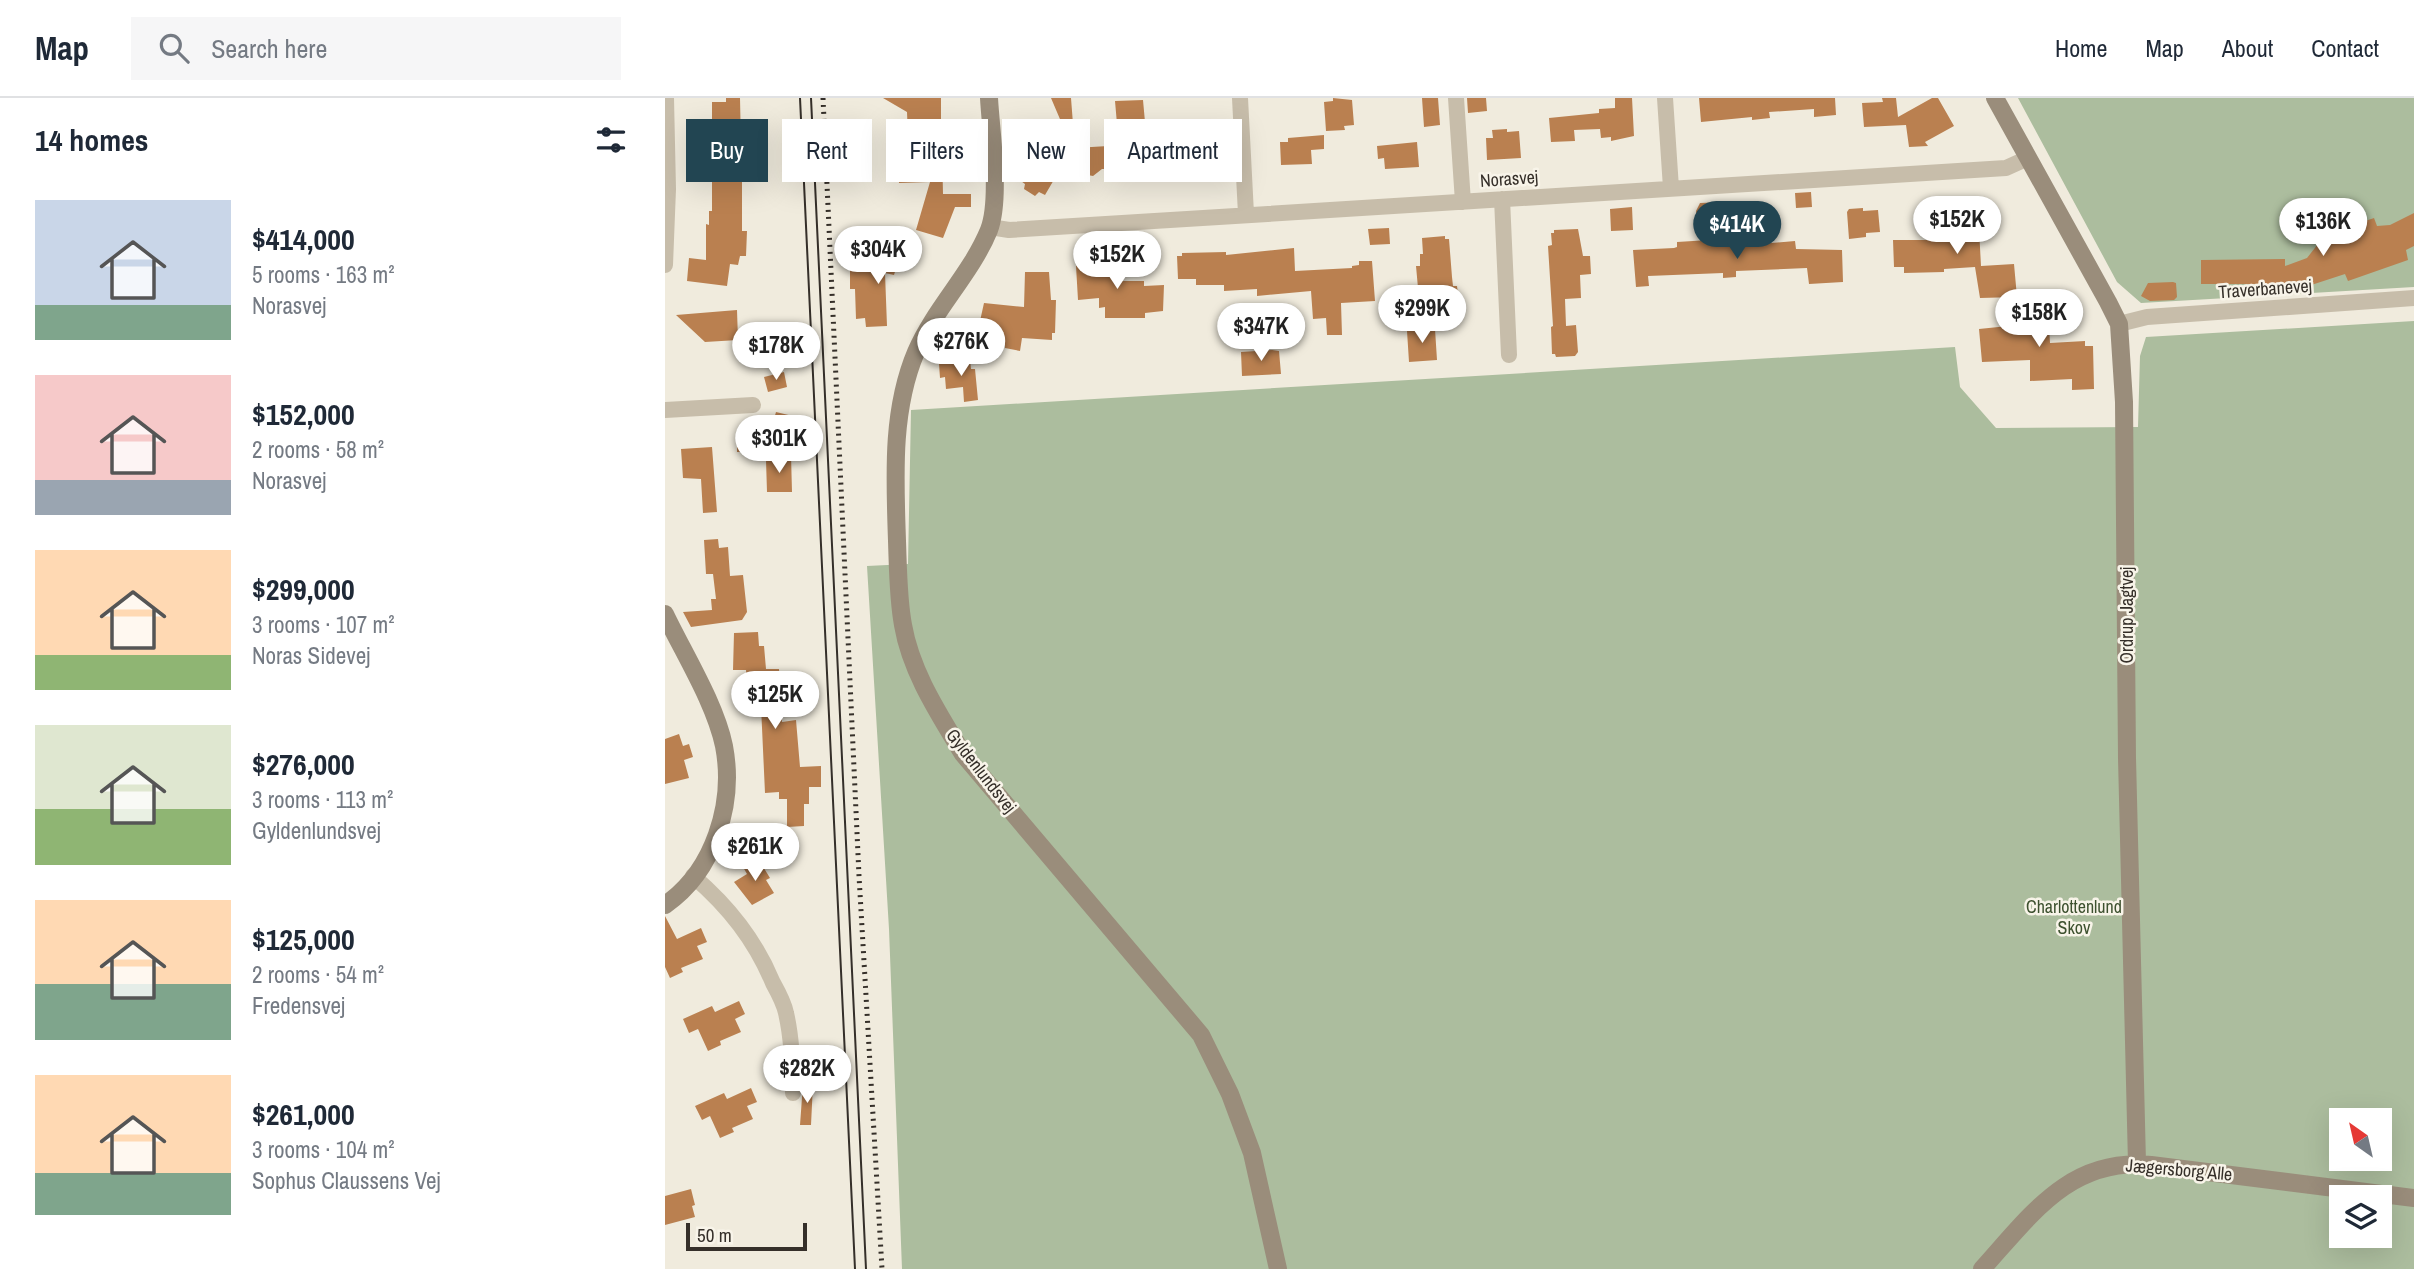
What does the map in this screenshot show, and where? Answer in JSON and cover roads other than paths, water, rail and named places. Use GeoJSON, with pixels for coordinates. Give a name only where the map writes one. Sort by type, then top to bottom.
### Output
{"type":"FeatureCollection","features":[{"type":"Feature","properties":{"kind":"street"},"geometry":{"type":"LineString","coordinates":[[665,265],[668,189],[666,98]]}},
{"type":"Feature","properties":{"kind":"street","name":"Gyldenlundsvej"},"geometry":{"type":"LineString","coordinates":[[989,98],[995,203],[990,227],[980,249],[931,323],[905,383],[895,472],[903,626],[915,665],[936,710],[964,754],[1201,1035],[1230,1094],[1252,1153],[1278,1269]]}},
{"type":"Feature","properties":{"kind":"street"},"geometry":{"type":"LineString","coordinates":[[1240,98],[1246,214]]}},
{"type":"Feature","properties":{"kind":"street"},"geometry":{"type":"LineString","coordinates":[[1456,98],[1462,202]]}},
{"type":"Feature","properties":{"kind":"street"},"geometry":{"type":"LineString","coordinates":[[1665,98],[1671,188]]}},
{"type":"Feature","properties":{"kind":"street","name":"Ordrup Jagtvej"},"geometry":{"type":"LineString","coordinates":[[1995,98],[2119,324],[2125,435],[2127,758],[2137,1163]]}},
{"type":"Feature","properties":{"kind":"street","name":"Norasvej"},"geometry":{"type":"LineString","coordinates":[[990,227],[1009,230],[2006,167],[2028,158]]}},
{"type":"Feature","properties":{"kind":"street"},"geometry":{"type":"LineString","coordinates":[[1502,199],[1509,355]]}},
{"type":"Feature","properties":{"kind":"street","name":"Traverbanevej"},"geometry":{"type":"LineString","coordinates":[[2119,324],[2147,317],[2414,298]]}},
{"type":"Feature","properties":{"kind":"street"},"geometry":{"type":"LineString","coordinates":[[665,410],[753,405]]}},
{"type":"Feature","properties":{"kind":"street"},"geometry":{"type":"LineString","coordinates":[[665,905],[694,876],[712,849],[723,816],[727,778],[724,746],[715,717],[666,616]]}},
{"type":"Feature","properties":{"kind":"street"},"geometry":{"type":"LineString","coordinates":[[694,876],[721,900],[743,927],[786,1010],[793,1093]]}},
{"type":"Feature","properties":{"kind":"street","name":"Jægersborg Alle"},"geometry":{"type":"LineString","coordinates":[[1982,1269],[2039,1207],[2063,1186],[2077,1177],[2106,1166],[2137,1163],[2414,1198]]}},
{"type":"Feature","properties":{"kind":"tram line"},"geometry":{"type":"LineString","coordinates":[[800,98],[855,1269]]}},
{"type":"Feature","properties":{"kind":"tram line"},"geometry":{"type":"LineString","coordinates":[[811,98],[866,1269]]}},
{"type":"Feature","properties":{"kind":"railway"},"geometry":{"type":"LineString","coordinates":[[823,98],[859,876],[882,1269]]}},
{"type":"Feature","properties":{"kind":"park label","name":"Charlottenlund Skov"},"geometry":{"type":"Point","coordinates":[2074,917]}}]}
